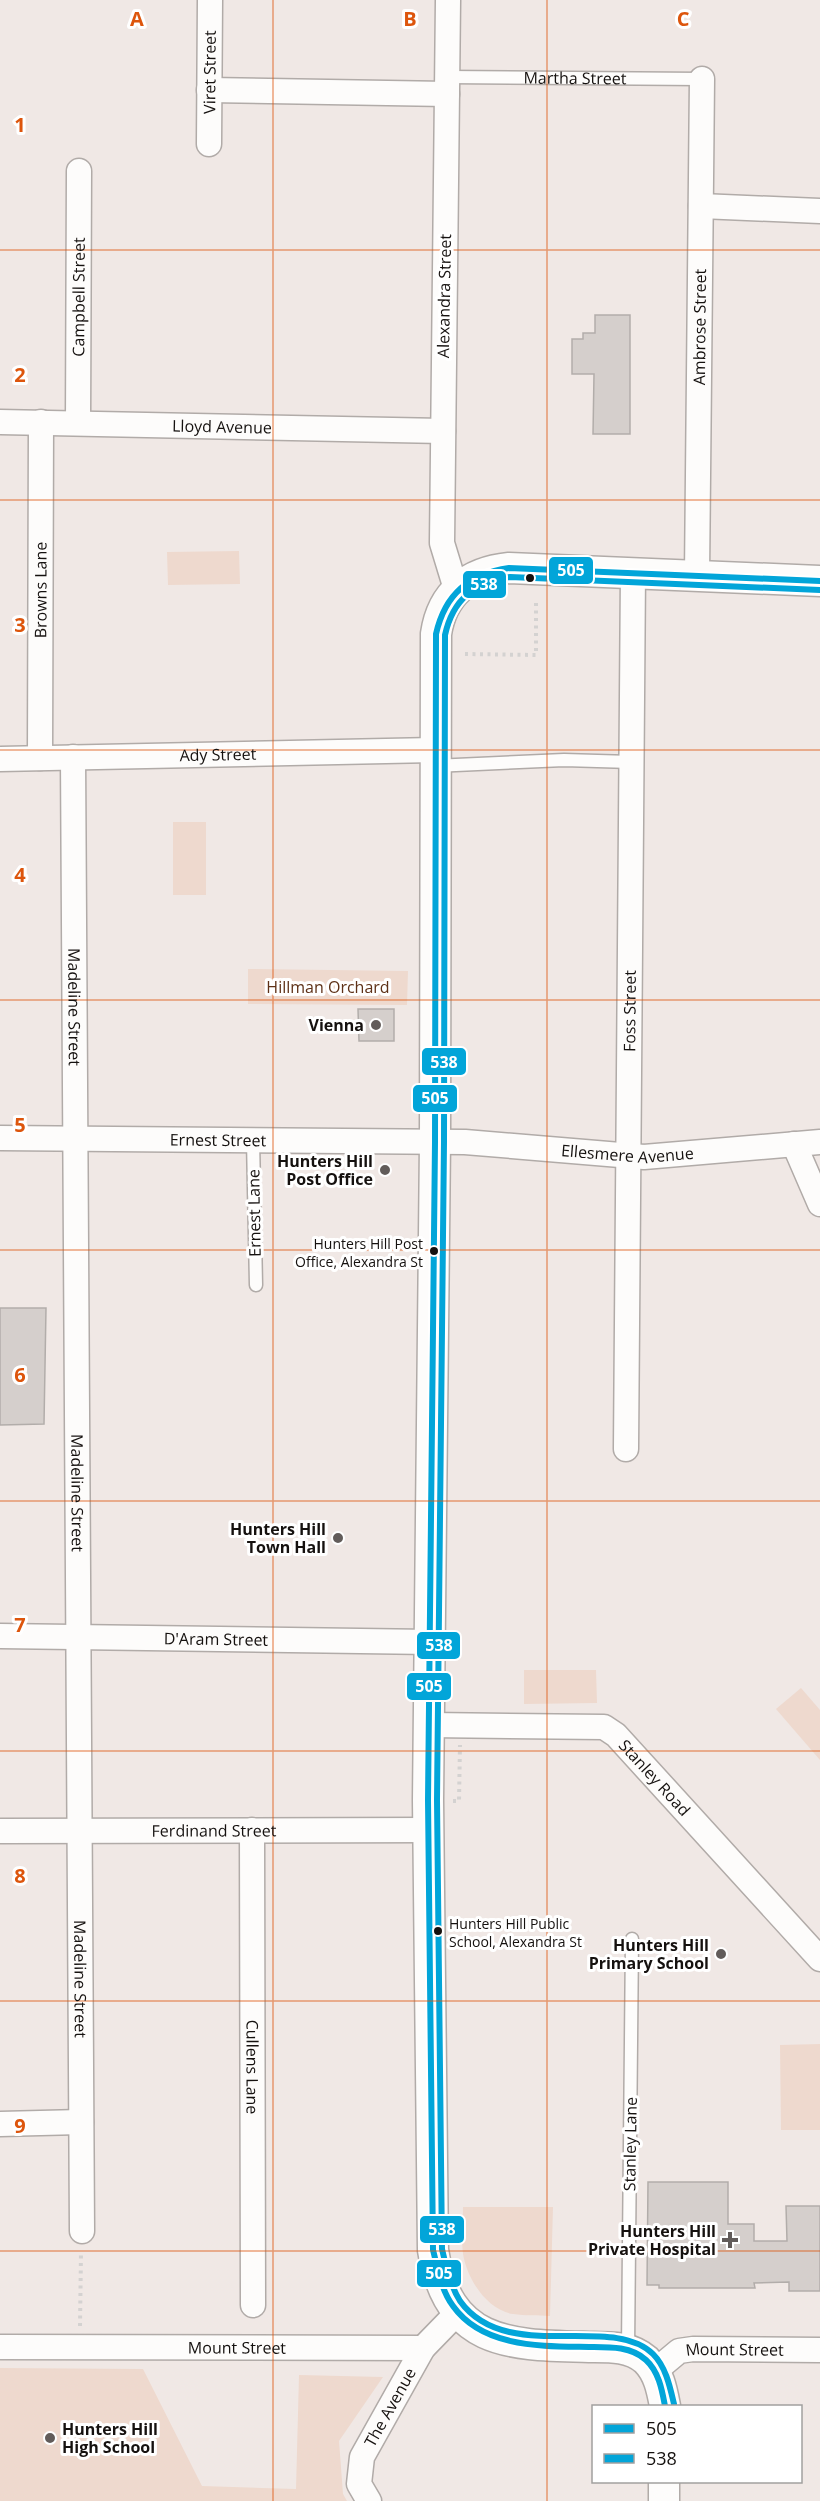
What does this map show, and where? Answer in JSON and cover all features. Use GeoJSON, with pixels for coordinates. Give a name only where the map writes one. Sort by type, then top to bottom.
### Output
{"type":"FeatureCollection","features":[{"type":"Feature","properties":{"kind":"street","name":"Viret Street"},"geometry":{"type":"LineString","coordinates":[[209,144],[210,0]]}},
{"type":"Feature","properties":{"kind":"street","name":"Alexandra Street"},"geometry":{"type":"LineString","coordinates":[[448,0],[442,543],[447,566],[456,589]]}},
{"type":"Feature","properties":{"kind":"street","name":"Ambrose Street"},"geometry":{"type":"LineString","coordinates":[[697,575],[702,79]]}},
{"type":"Feature","properties":{"kind":"street","name":"Martha Street"},"geometry":{"type":"LineString","coordinates":[[209,90],[447,86]]}},
{"type":"Feature","properties":{"kind":"street","name":"Campbell Street"},"geometry":{"type":"LineString","coordinates":[[78,423],[79,171]]}},
{"type":"Feature","properties":{"kind":"street"},"geometry":{"type":"LineString","coordinates":[[700,206],[820,211]]}},
{"type":"Feature","properties":{"kind":"street","name":"Lloyd Avenue"},"geometry":{"type":"LineString","coordinates":[[0,422],[443,431]]}},
{"type":"Feature","properties":{"kind":"street","name":"Browns Lane"},"geometry":{"type":"LineString","coordinates":[[40,758],[41,422]]}},
{"type":"Feature","properties":{"kind":"street"},"geometry":{"type":"LineString","coordinates":[[664,2405],[662,2389],[655,2371],[646,2361],[628,2350],[526,2346],[500,2340],[487,2334],[458,2312],[444,2290],[432,2250],[429,1830],[435,1142],[436,634],[441,609],[456,589],[472,577],[509,568],[820,581]]}},
{"type":"Feature","properties":{"kind":"street","name":"Foss Street"},"geometry":{"type":"LineString","coordinates":[[626,1449],[633,572]]}},
{"type":"Feature","properties":{"kind":"street","name":"Ady Street"},"geometry":{"type":"LineString","coordinates":[[0,759],[73,757],[434,758]]}},
{"type":"Feature","properties":{"kind":"street","name":"Madeline Street"},"geometry":{"type":"LineString","coordinates":[[73,757],[82,2231]]}},
{"type":"Feature","properties":{"kind":"street","name":"Ernest Street"},"geometry":{"type":"LineString","coordinates":[[0,1138],[435,1142]]}},
{"type":"Feature","properties":{"kind":"street","name":"Ellesmere Avenue"},"geometry":{"type":"LineString","coordinates":[[435,1142],[644,1157],[820,1142]]}},
{"type":"Feature","properties":{"kind":"street"},"geometry":{"type":"LineString","coordinates":[[794,1144],[820,1204]]}},
{"type":"Feature","properties":{"kind":"street","name":"D'Aram Street"},"geometry":{"type":"LineString","coordinates":[[0,1636],[431,1642]]}},
{"type":"Feature","properties":{"kind":"street","name":"Stanley Road"},"geometry":{"type":"LineString","coordinates":[[430,1725],[604,1727],[616,1735],[820,1959]]}},
{"type":"Feature","properties":{"kind":"street","name":"Cullens Lane"},"geometry":{"type":"LineString","coordinates":[[252,1830],[254,2305]]}},
{"type":"Feature","properties":{"kind":"street","name":"Ferdinand Street"},"geometry":{"type":"LineString","coordinates":[[0,1831],[429,1830]]}},
{"type":"Feature","properties":{"kind":"street"},"geometry":{"type":"LineString","coordinates":[[0,2124],[81,2122]]}},
{"type":"Feature","properties":{"kind":"street"},"geometry":{"type":"LineString","coordinates":[[423,2348],[458,2312]]}},
{"type":"Feature","properties":{"kind":"street","name":"Mount Street"},"geometry":{"type":"LineString","coordinates":[[0,2347],[423,2348]]}},
{"type":"Feature","properties":{"kind":"street","name":"The Avenue"},"geometry":{"type":"LineString","coordinates":[[369,2501],[359,2484],[362,2457],[423,2348]]}},
{"type":"Feature","properties":{"kind":"street","name":"Mount Street"},"geometry":{"type":"LineString","coordinates":[[655,2371],[679,2351],[693,2349],[820,2350]]}},
{"type":"Feature","properties":{"kind":"street"},"geometry":{"type":"LineString","coordinates":[[664,2483],[664,2501]]}},
{"type":"Feature","properties":{"kind":"lane","name":"Martha Street"},"geometry":{"type":"LineString","coordinates":[[447,86],[702,79]]}},
{"type":"Feature","properties":{"kind":"lane"},"geometry":{"type":"LineString","coordinates":[[434,758],[631,762]]}},
{"type":"Feature","properties":{"kind":"lane","name":"Ernest Lane"},"geometry":{"type":"LineString","coordinates":[[253,1140],[256,1286]]}},
{"type":"Feature","properties":{"kind":"lane","name":"Stanley Lane"},"geometry":{"type":"LineString","coordinates":[[628,2350],[632,1939]]}},
{"type":"Feature","properties":{"kind":"path"},"geometry":{"type":"LineString","coordinates":[[465,654],[536,655],[536,601]]}},
{"type":"Feature","properties":{"kind":"path"},"geometry":{"type":"LineString","coordinates":[[446,1801],[459,1801],[460,1739]]}},
{"type":"Feature","properties":{"kind":"path"},"geometry":{"type":"LineString","coordinates":[[79,2347],[82,2231]]}},
{"type":"Feature","properties":{"kind":"green space"},"geometry":{"type":"Polygon","coordinates":[[[239,551],[240,584],[168,585],[167,552],[239,551]]]}},
{"type":"Feature","properties":{"kind":"green space"},"geometry":{"type":"Polygon","coordinates":[[[173,822],[206,822],[206,895],[173,895],[173,822]]]}},
{"type":"Feature","properties":{"kind":"green space","name":"Hillman Orchard"},"geometry":{"type":"Polygon","coordinates":[[[248,969],[408,971],[407,1005],[248,1004],[248,969]]]}},
{"type":"Feature","properties":{"kind":"green space"},"geometry":{"type":"Polygon","coordinates":[[[524,1670],[596,1670],[597,1703],[524,1704],[524,1670]]]}},
{"type":"Feature","properties":{"kind":"green space"},"geometry":{"type":"Polygon","coordinates":[[[801,1688],[820,1710],[820,1760],[776,1709],[801,1688]]]}},
{"type":"Feature","properties":{"kind":"green space"},"geometry":{"type":"Polygon","coordinates":[[[820,2044],[820,2130],[781,2130],[780,2045],[820,2044]]]}},
{"type":"Feature","properties":{"kind":"green space"},"geometry":{"type":"Polygon","coordinates":[[[463,2207],[553,2207],[550,2316],[518,2315],[504,2311],[487,2300],[480,2292],[469,2273],[463,2254],[463,2207]]]}},
{"type":"Feature","properties":{"kind":"green space"},"geometry":{"type":"Polygon","coordinates":[[[0,2368],[143,2369],[202,2486],[296,2489],[299,2375],[383,2377],[339,2441],[343,2494],[347,2501],[0,2501],[0,2368]]]}},
{"type":"Feature","properties":{"kind":"building"},"geometry":{"type":"Polygon","coordinates":[[[595,315],[630,315],[630,434],[593,434],[594,374],[572,374],[572,339],[583,339],[583,333],[595,333],[595,315]]]}},
{"type":"Feature","properties":{"kind":"building","name":"Vienna"},"geometry":{"type":"Polygon","coordinates":[[[358,1009],[394,1009],[394,1041],[359,1041],[358,1009]]]}},
{"type":"Feature","properties":{"kind":"building"},"geometry":{"type":"Polygon","coordinates":[[[0,1308],[46,1308],[44,1424],[0,1425],[0,1308]]]}},
{"type":"Feature","properties":{"kind":"building"},"geometry":{"type":"Polygon","coordinates":[[[648,2182],[728,2182],[728,2224],[754,2224],[754,2241],[787,2241],[786,2206],[820,2206],[820,2291],[789,2291],[789,2282],[754,2283],[755,2288],[659,2288],[659,2285],[647,2285],[648,2182]]]}},
{"type":"Feature","properties":{"kind":"transit line","name":"505"},"geometry":{"type":"LineString","coordinates":[[665,2405],[654,2370],[646,2360],[633,2352],[611,2347],[533,2345],[497,2337],[480,2330],[466,2320],[449,2300],[440,2279],[433,2250],[428,1800],[435,1142],[436,634],[446,608],[461,588],[482,575],[509,568],[820,581]]}},
{"type":"Feature","properties":{"kind":"transit line","name":"538"},"geometry":{"type":"LineString","coordinates":[[674,2404],[661,2365],[653,2354],[635,2343],[612,2337],[530,2335],[504,2331],[480,2320],[460,2301],[449,2275],[442,2249],[437,1800],[444,1142],[445,635],[453,612],[467,595],[476,588],[510,577],[820,590]]}},
{"type":"Feature","properties":{"kind":"place","name":"Vienna"},"geometry":{"type":"Point","coordinates":[376,1025]}},
{"type":"Feature","properties":{"kind":"place","name":"Hunters Hill Post Office"},"geometry":{"type":"Point","coordinates":[385,1170]}},
{"type":"Feature","properties":{"kind":"place","name":"Hunters Hill Post Office, Alexandra St"},"geometry":{"type":"Point","coordinates":[434,1251]}},
{"type":"Feature","properties":{"kind":"place","name":"Hunters Hill Town Hall"},"geometry":{"type":"Point","coordinates":[338,1538]}},
{"type":"Feature","properties":{"kind":"place","name":"Hunters Hill Public School, Alexandra St"},"geometry":{"type":"Point","coordinates":[438,1931]}},
{"type":"Feature","properties":{"kind":"place","name":"Hunters Hill Primary School"},"geometry":{"type":"Point","coordinates":[721,1954]}},
{"type":"Feature","properties":{"kind":"place","name":"Hunters Hill Private Hospital"},"geometry":{"type":"Point","coordinates":[730,2240]}},
{"type":"Feature","properties":{"kind":"place","name":"Hunters Hill High School"},"geometry":{"type":"Point","coordinates":[50,2438]}}]}
